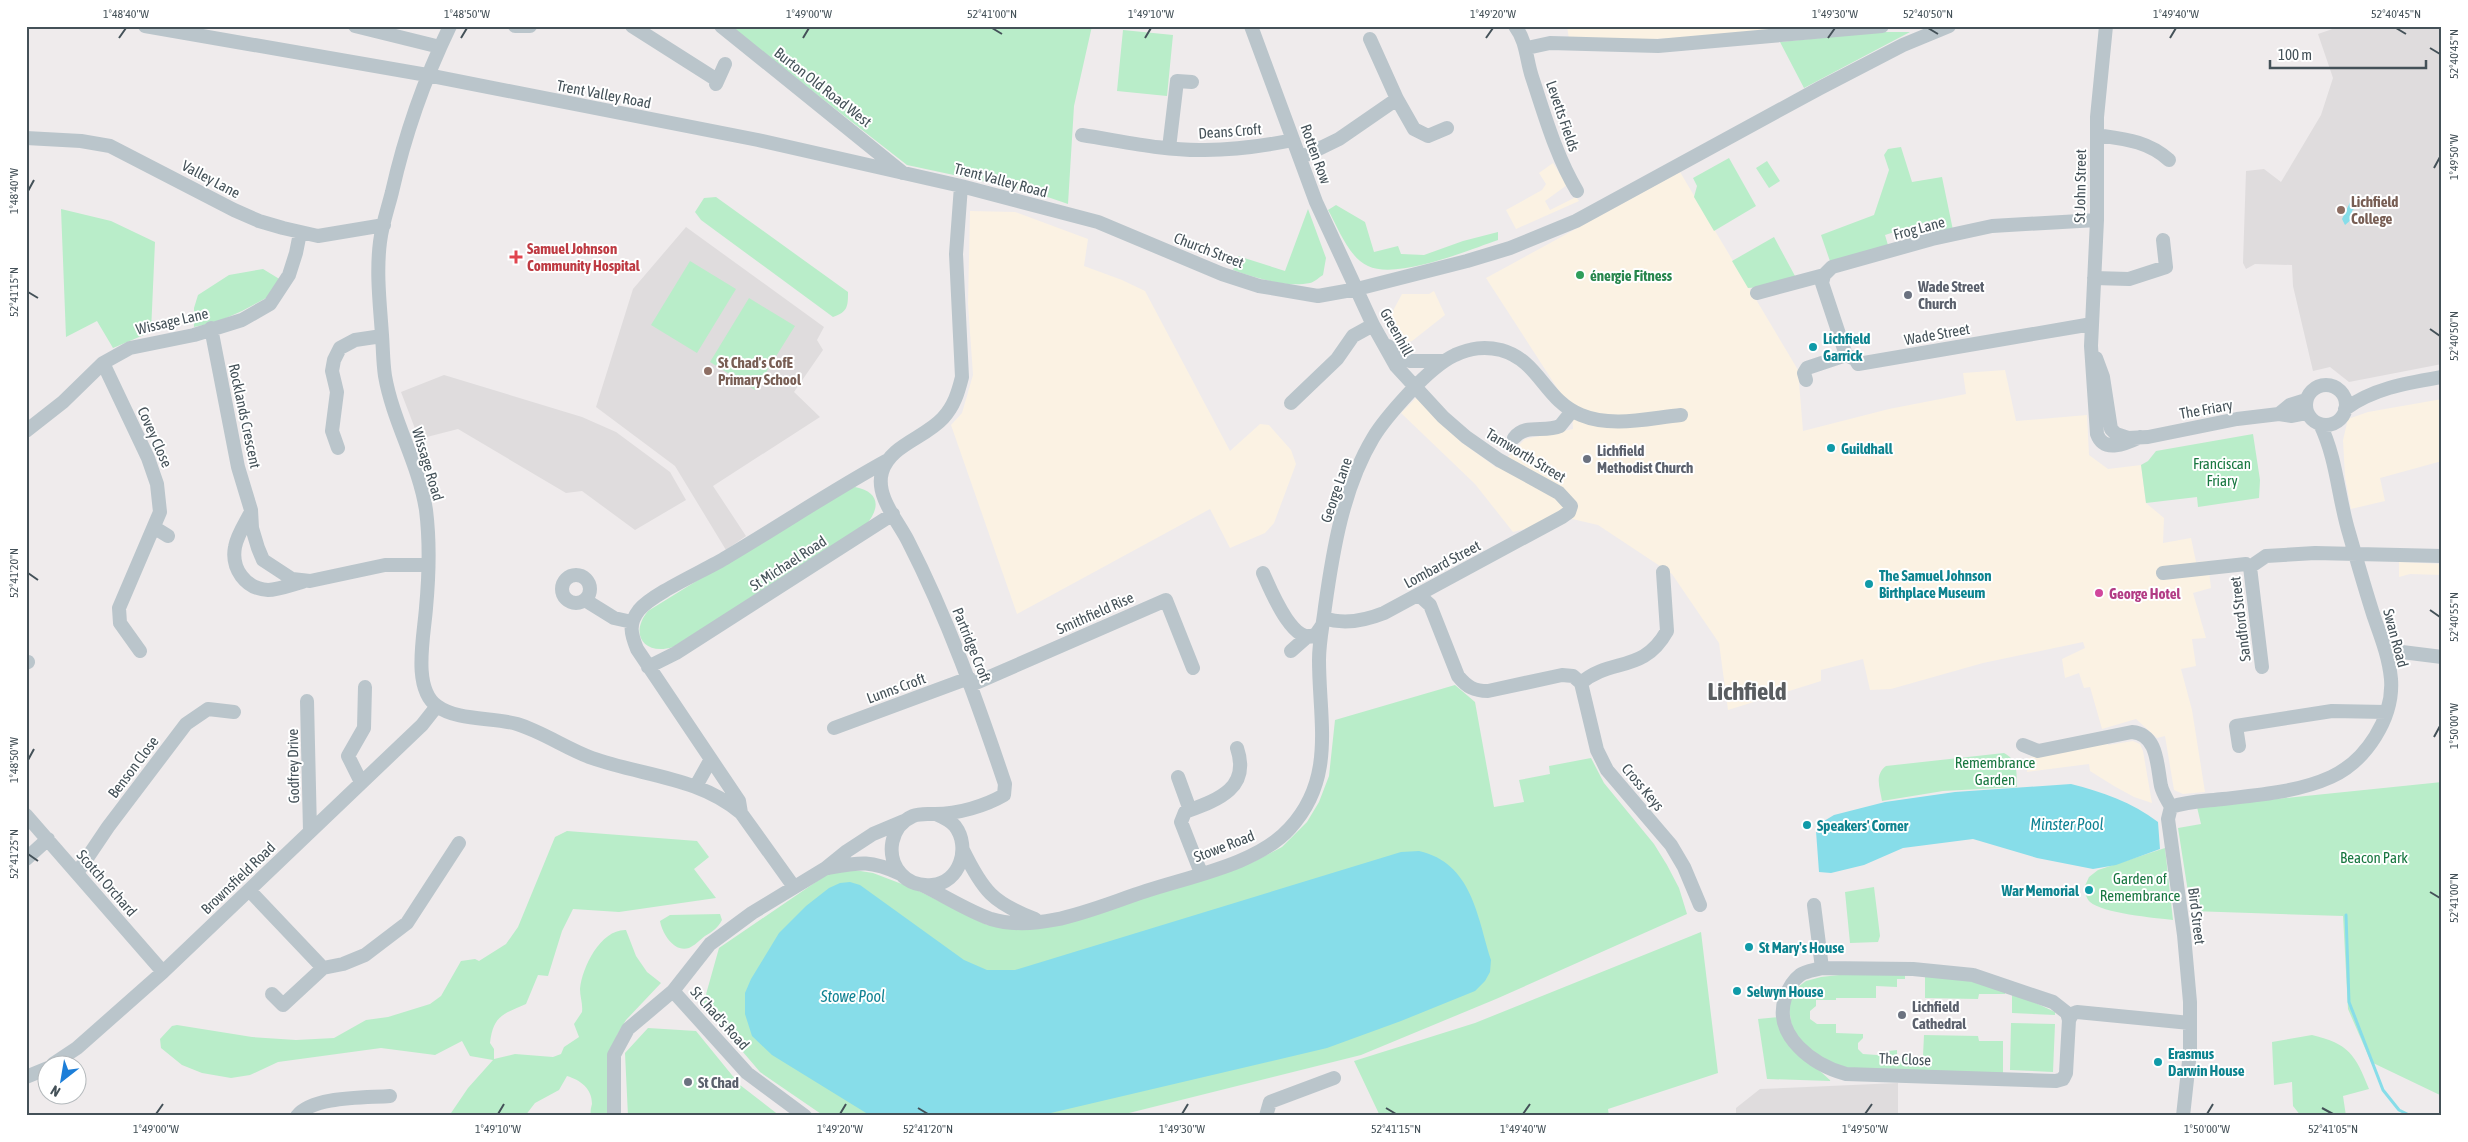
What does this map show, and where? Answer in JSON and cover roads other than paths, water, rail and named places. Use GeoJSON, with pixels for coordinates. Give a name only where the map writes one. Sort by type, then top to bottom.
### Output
{"type":"FeatureCollection","features":[{"type":"Feature","properties":{"kind":"street","name":"Trent Valley Road"},"geometry":{"type":"LineString","coordinates":[[145,26],[427,75],[758,140],[961,186],[1054,211]]}},
{"type":"Feature","properties":{"kind":"street"},"geometry":{"type":"LineString","coordinates":[[355,26],[440,46]]}},
{"type":"Feature","properties":{"kind":"street","name":"Wissage Road"},"geometry":{"type":"LineString","coordinates":[[437,706],[427,696],[423,682],[422,658],[428,565],[426,511],[420,481],[385,377],[379,264],[384,225],[403,146],[427,75],[450,26]]}},
{"type":"Feature","properties":{"kind":"street"},"geometry":{"type":"LineString","coordinates":[[632,26],[716,82],[725,64]]}},
{"type":"Feature","properties":{"kind":"street","name":"Burton Old Road West"},"geometry":{"type":"LineString","coordinates":[[720,26],[904,173]]}},
{"type":"Feature","properties":{"kind":"street","name":"Rotten Row"},"geometry":{"type":"LineString","coordinates":[[1251,26],[1316,202],[1357,290]]}},
{"type":"Feature","properties":{"kind":"street","name":"Levetts Fields"},"geometry":{"type":"LineString","coordinates":[[1515,26],[1527,48],[1531,74],[1562,164],[1577,191]]}},
{"type":"Feature","properties":{"kind":"street"},"geometry":{"type":"LineString","coordinates":[[1527,48],[1550,43],[1658,46],[1882,26]]}},
{"type":"Feature","properties":{"kind":"street","name":"Church Street"},"geometry":{"type":"LineString","coordinates":[[1054,211],[1070,213],[1117,230],[1222,274],[1260,286],[1318,296],[1357,290],[1493,253],[1576,221],[1837,79],[1912,41],[1949,26]]}},
{"type":"Feature","properties":{"kind":"street","name":"St John Street"},"geometry":{"type":"LineString","coordinates":[[2098,438],[2091,346],[2097,135],[2106,26]]}},
{"type":"Feature","properties":{"kind":"street"},"geometry":{"type":"LineString","coordinates":[[1370,39],[1397,99],[1414,129],[1428,136],[1447,128]]}},
{"type":"Feature","properties":{"kind":"street"},"geometry":{"type":"LineString","coordinates":[[1170,148],[1177,81],[1192,82]]}},
{"type":"Feature","properties":{"kind":"street"},"geometry":{"type":"LineString","coordinates":[[1300,158],[1339,139],[1397,99]]}},
{"type":"Feature","properties":{"kind":"street","name":"Deans Croft"},"geometry":{"type":"LineString","coordinates":[[1082,135],[1170,148],[1204,150],[1250,148],[1294,140]]}},
{"type":"Feature","properties":{"kind":"street"},"geometry":{"type":"LineString","coordinates":[[2097,135],[2126,140],[2157,149],[2170,160]]}},
{"type":"Feature","properties":{"kind":"street","name":"Valley Lane"},"geometry":{"type":"LineString","coordinates":[[26,138],[81,141],[110,146],[259,222],[300,233],[318,236],[384,225]]}},
{"type":"Feature","properties":{"kind":"street"},"geometry":{"type":"LineString","coordinates":[[741,813],[739,801],[648,667],[632,636],[632,622],[646,603],[727,557],[840,486],[888,460],[943,418],[958,393],[962,377],[956,254],[961,186]]}},
{"type":"Feature","properties":{"kind":"street","name":"Frog Lane"},"geometry":{"type":"LineString","coordinates":[[1757,293],[1824,275],[1832,267],[1932,239],[1992,226],[2096,220]]}},
{"type":"Feature","properties":{"kind":"street","name":"Wissage Lane"},"geometry":{"type":"LineString","coordinates":[[26,431],[62,402],[102,363],[130,348],[194,335],[211,328],[242,320],[270,304],[289,275],[300,233]]}},
{"type":"Feature","properties":{"kind":"street"},"geometry":{"type":"LineString","coordinates":[[2094,278],[2129,279],[2166,267],[2163,240]]}},
{"type":"Feature","properties":{"kind":"street"},"geometry":{"type":"LineString","coordinates":[[1806,380],[1804,373],[1807,368],[1846,355],[1822,283],[1824,275]]}},
{"type":"Feature","properties":{"kind":"street","name":"Greenhill"},"geometry":{"type":"LineString","coordinates":[[1357,290],[1373,325],[1396,366],[1415,387]]}},
{"type":"Feature","properties":{"kind":"street","name":"Wade Street"},"geometry":{"type":"LineString","coordinates":[[1846,355],[1855,359],[1858,364],[2092,324]]}},
{"type":"Feature","properties":{"kind":"street"},"geometry":{"type":"LineString","coordinates":[[1291,403],[1337,359],[1353,336],[1373,325]]}},
{"type":"Feature","properties":{"kind":"street","name":"Rocklands Crescent"},"geometry":{"type":"LineString","coordinates":[[211,328],[238,466],[252,510],[252,528],[263,560],[292,579],[310,581]]}},
{"type":"Feature","properties":{"kind":"street"},"geometry":{"type":"LineString","coordinates":[[338,448],[332,431],[337,392],[332,371],[334,360],[340,348],[355,340],[382,336]]}},
{"type":"Feature","properties":{"kind":"street"},"geometry":{"type":"LineString","coordinates":[[1382,340],[1397,354],[1410,361],[1444,361],[1472,348],[1494,349],[1515,355],[1523,360],[1547,390],[1572,411],[1603,421],[1680,415]]}},
{"type":"Feature","properties":{"kind":"street","name":"St John Street"},"geometry":{"type":"LineString","coordinates":[[2091,346],[2103,377],[2108,419],[2113,432]]}},
{"type":"Feature","properties":{"kind":"street","name":"George Lane"},"geometry":{"type":"LineString","coordinates":[[1323,621],[1334,547],[1358,470],[1373,437],[1415,387],[1444,361]]}},
{"type":"Feature","properties":{"kind":"street","name":"Covey Close"},"geometry":{"type":"LineString","coordinates":[[102,363],[148,458],[157,484],[160,512],[155,528],[119,608],[120,623],[140,651]]}},
{"type":"Feature","properties":{"kind":"street"},"geometry":{"type":"LineString","coordinates":[[2362,397],[2342,415],[2326,425],[2312,420],[2307,406],[2312,390],[2323,385],[2335,387],[2343,395],[2362,397],[2396,386],[2442,377]]}},
{"type":"Feature","properties":{"kind":"street","name":"Tamworth Street"},"geometry":{"type":"LineString","coordinates":[[1415,387],[1466,437],[1499,460],[1559,493],[1571,506],[1569,512]]}},
{"type":"Feature","properties":{"kind":"street"},"geometry":{"type":"LineString","coordinates":[[2342,415],[2343,395]]}},
{"type":"Feature","properties":{"kind":"street","name":"The Friary"},"geometry":{"type":"LineString","coordinates":[[2113,432],[2128,438],[2140,438],[2279,414],[2292,416],[2307,406]]}},
{"type":"Feature","properties":{"kind":"street"},"geometry":{"type":"LineString","coordinates":[[1514,438],[1518,433],[1528,429],[1560,426],[1572,411]]}},
{"type":"Feature","properties":{"kind":"street","name":"Swan Road"},"geometry":{"type":"LineString","coordinates":[[2330,446],[2342,415]]}},
{"type":"Feature","properties":{"kind":"street","name":"Swan Road"},"geometry":{"type":"LineString","coordinates":[[2171,808],[2185,802],[2265,795],[2311,784],[2332,776],[2352,764],[2372,743],[2386,712],[2391,680],[2387,655],[2344,516],[2330,446],[2320,424]]}},
{"type":"Feature","properties":{"kind":"street","name":"The Friary"},"geometry":{"type":"LineString","coordinates":[[2098,438],[2111,446],[2121,446],[2140,438]]}},
{"type":"Feature","properties":{"kind":"street"},"geometry":{"type":"LineString","coordinates":[[888,460],[882,471],[880,490],[893,514]]}},
{"type":"Feature","properties":{"kind":"street","name":"Rocklands Crescent"},"geometry":{"type":"LineString","coordinates":[[252,510],[235,545],[234,562],[246,582],[259,588],[269,590],[385,565],[428,565]]}},
{"type":"Feature","properties":{"kind":"street","name":"Lombard Street"},"geometry":{"type":"LineString","coordinates":[[1323,621],[1353,622],[1369,619],[1419,595],[1569,512]]}},
{"type":"Feature","properties":{"kind":"street","name":"St Michael Road"},"geometry":{"type":"LineString","coordinates":[[648,667],[676,654],[893,514]]}},
{"type":"Feature","properties":{"kind":"street","name":"Partridge Croft"},"geometry":{"type":"LineString","coordinates":[[893,514],[924,576],[970,682],[1005,784],[1004,795],[992,802],[974,808]]}},
{"type":"Feature","properties":{"kind":"street"},"geometry":{"type":"LineString","coordinates":[[155,528],[168,536]]}},
{"type":"Feature","properties":{"kind":"street","name":"Sandford Street"},"geometry":{"type":"LineString","coordinates":[[2250,567],[2266,556],[2315,553],[2442,556]]}},
{"type":"Feature","properties":{"kind":"street","name":"Sandford Street"},"geometry":{"type":"LineString","coordinates":[[2163,573],[2246,564],[2250,567]]}},
{"type":"Feature","properties":{"kind":"street","name":"Sandford Street"},"geometry":{"type":"LineString","coordinates":[[2250,567],[2262,667]]}},
{"type":"Feature","properties":{"kind":"street"},"geometry":{"type":"LineString","coordinates":[[1419,595],[1430,605],[1458,676],[1466,686],[1478,691],[1488,691],[1562,675],[1573,676],[1581,682],[1591,674],[1634,662],[1648,654],[1663,638],[1666,631],[1663,572]]}},
{"type":"Feature","properties":{"kind":"street"},"geometry":{"type":"LineString","coordinates":[[1263,573],[1282,614],[1298,632],[1308,636]]}},
{"type":"Feature","properties":{"kind":"street"},"geometry":{"type":"LineString","coordinates":[[584,600],[614,618],[632,622]]}},
{"type":"Feature","properties":{"kind":"street","name":"Smithfield Rise"},"geometry":{"type":"LineString","coordinates":[[970,682],[1166,600],[1192,668]]}},
{"type":"Feature","properties":{"kind":"street"},"geometry":{"type":"LineString","coordinates":[[1292,651],[1308,636],[1316,634],[1323,621]]}},
{"type":"Feature","properties":{"kind":"street","name":"Stowe Road"},"geometry":{"type":"LineString","coordinates":[[922,885],[992,919],[1015,923],[1040,922],[1087,910],[1255,856],[1290,829],[1310,802],[1322,766],[1319,657],[1323,621]]}},
{"type":"Feature","properties":{"kind":"street"},"geometry":{"type":"LineString","coordinates":[[2387,655],[2402,652],[2442,657]]}},
{"type":"Feature","properties":{"kind":"street","name":"Lunns Croft"},"geometry":{"type":"LineString","coordinates":[[834,728],[970,682]]}},
{"type":"Feature","properties":{"kind":"street","name":"Cross Keys"},"geometry":{"type":"LineString","coordinates":[[1581,682],[1597,750],[1607,770],[1671,846],[1684,867],[1700,905]]}},
{"type":"Feature","properties":{"kind":"street"},"geometry":{"type":"LineString","coordinates":[[361,782],[348,756],[364,728],[365,687]]}},
{"type":"Feature","properties":{"kind":"street","name":"Godfrey Drive"},"geometry":{"type":"LineString","coordinates":[[307,702],[310,830]]}},
{"type":"Feature","properties":{"kind":"street"},"geometry":{"type":"LineString","coordinates":[[437,706],[452,715],[489,718],[518,724],[589,757],[629,771],[696,786],[726,800],[741,813],[794,887]]}},
{"type":"Feature","properties":{"kind":"street","name":"Brownsfield Road"},"geometry":{"type":"LineString","coordinates":[[68,1054],[163,972],[250,890],[310,830],[422,725],[437,706]]}},
{"type":"Feature","properties":{"kind":"street","name":"Benson Close"},"geometry":{"type":"LineString","coordinates":[[77,873],[108,827],[186,724],[208,709],[234,712]]}},
{"type":"Feature","properties":{"kind":"street"},"geometry":{"type":"LineString","coordinates":[[2239,746],[2236,726],[2332,711],[2386,712]]}},
{"type":"Feature","properties":{"kind":"street","name":"Bird Street"},"geometry":{"type":"LineString","coordinates":[[2023,745],[2038,751],[2138,732],[2150,743],[2156,753],[2162,788],[2171,808],[2168,819],[2184,935],[2190,1052],[2183,1116]]}},
{"type":"Feature","properties":{"kind":"street"},"geometry":{"type":"LineString","coordinates":[[1202,873],[1181,822],[1185,812],[1214,801],[1225,795],[1232,787],[1238,778],[1242,762],[1237,748]]}},
{"type":"Feature","properties":{"kind":"street"},"geometry":{"type":"LineString","coordinates":[[696,786],[711,759]]}},
{"type":"Feature","properties":{"kind":"street"},"geometry":{"type":"LineString","coordinates":[[1178,777],[1190,810]]}},
{"type":"Feature","properties":{"kind":"street"},"geometry":{"type":"LineString","coordinates":[[964,850],[960,864],[954,874],[935,884],[922,885],[911,882],[902,875],[895,865],[891,844],[897,829],[905,820],[925,813],[936,814],[974,808]]}},
{"type":"Feature","properties":{"kind":"street"},"geometry":{"type":"LineString","coordinates":[[958,832],[963,817],[974,808]]}},
{"type":"Feature","properties":{"kind":"street"},"geometry":{"type":"LineString","coordinates":[[936,814],[946,818],[958,832],[964,850],[981,885],[996,900],[1015,912],[1040,922]]}},
{"type":"Feature","properties":{"kind":"street","name":"Scotch Orchard"},"geometry":{"type":"LineString","coordinates":[[26,816],[163,972]]}},
{"type":"Feature","properties":{"kind":"street","name":"St Chad's Road"},"geometry":{"type":"LineString","coordinates":[[805,1116],[747,1073],[673,991],[710,944],[752,913],[826,868],[872,834],[905,820]]}},
{"type":"Feature","properties":{"kind":"street"},"geometry":{"type":"LineString","coordinates":[[26,859],[48,839]]}},
{"type":"Feature","properties":{"kind":"street"},"geometry":{"type":"LineString","coordinates":[[272,994],[283,1005],[323,968],[343,964],[365,955],[407,923],[460,843]]}},
{"type":"Feature","properties":{"kind":"street","name":"St Chad's Road"},"geometry":{"type":"LineString","coordinates":[[826,868],[860,862],[878,864],[902,875]]}},
{"type":"Feature","properties":{"kind":"street"},"geometry":{"type":"LineString","coordinates":[[250,890],[323,968]]}},
{"type":"Feature","properties":{"kind":"street"},"geometry":{"type":"LineString","coordinates":[[1814,905],[1822,968]]}},
{"type":"Feature","properties":{"kind":"street","name":"The Close"},"geometry":{"type":"LineString","coordinates":[[1822,968],[1913,969],[1973,975],[2053,1002],[2067,1013],[2069,1020],[2066,1073],[2063,1079],[1846,1074],[1832,1070],[1817,1062],[1790,1036],[1784,1022],[1782,1008],[1788,988],[1800,974],[1822,968]]}},
{"type":"Feature","properties":{"kind":"street"},"geometry":{"type":"LineString","coordinates":[[614,1116],[614,1055],[628,1029],[673,991]]}},
{"type":"Feature","properties":{"kind":"street"},"geometry":{"type":"LineString","coordinates":[[2069,1020],[2072,1014],[2077,1012],[2190,1023]]}},
{"type":"Feature","properties":{"kind":"street"},"geometry":{"type":"LineString","coordinates":[[26,1077],[38,1072]]}},
{"type":"Feature","properties":{"kind":"street"},"geometry":{"type":"LineString","coordinates":[[1266,1116],[1270,1102],[1334,1078]]}},
{"type":"Feature","properties":{"kind":"street"},"geometry":{"type":"LineString","coordinates":[[296,1116],[309,1106],[338,1100],[390,1096]]}},
{"type":"Feature","properties":{"kind":"water"},"geometry":{"type":"Polygon","coordinates":[[[2354,194],[2364,199],[2366,205],[2360,209],[2356,207],[2352,211],[2352,219],[2345,225],[2342,219],[2354,194]]]}},
{"type":"Feature","properties":{"kind":"water","name":"Minster Pool"},"geometry":{"type":"Polygon","coordinates":[[[2071,784],[2116,799],[2138,809],[2158,822],[2160,849],[2116,865],[2093,869],[2037,858],[1973,839],[1903,848],[1864,865],[1831,873],[1819,872],[1816,831],[1824,821],[1834,815],[1885,802],[1955,792],[2071,784]]]}},
{"type":"Feature","properties":{"kind":"water","name":"Stowe Pool"},"geometry":{"type":"Polygon","coordinates":[[[1419,851],[1437,857],[1451,867],[1470,894],[1491,960],[1490,972],[1485,981],[1475,991],[1327,1048],[1038,1116],[871,1116],[772,1055],[752,1036],[745,1014],[745,993],[751,979],[779,933],[806,906],[829,888],[840,883],[850,882],[860,885],[964,960],[987,970],[1015,970],[1401,852],[1419,851]]]}},
{"type":"Feature","properties":{"kind":"waterway"},"geometry":{"type":"LineString","coordinates":[[2346,915],[2349,1002],[2383,1090],[2399,1110],[2411,1116]]}},
{"type":"Feature","properties":{"kind":"place","name":"Lichfield College"},"geometry":{"type":"Point","coordinates":[2341,210]}},
{"type":"Feature","properties":{"kind":"place","name":"Samuel Johnson Community Hospital"},"geometry":{"type":"Point","coordinates":[516,257]}},
{"type":"Feature","properties":{"kind":"place","name":"énergie Fitness"},"geometry":{"type":"Point","coordinates":[1580,275]}},
{"type":"Feature","properties":{"kind":"place","name":"Wade Street Church"},"geometry":{"type":"Point","coordinates":[1908,295]}},
{"type":"Feature","properties":{"kind":"place","name":"Lichfield Garrick"},"geometry":{"type":"Point","coordinates":[1813,347]}},
{"type":"Feature","properties":{"kind":"place","name":"St Chad's CofE Primary School"},"geometry":{"type":"Point","coordinates":[708,371]}},
{"type":"Feature","properties":{"kind":"place","name":"Guildhall"},"geometry":{"type":"Point","coordinates":[1831,448]}},
{"type":"Feature","properties":{"kind":"place","name":"Lichfield Methodist Church"},"geometry":{"type":"Point","coordinates":[1587,459]}},
{"type":"Feature","properties":{"kind":"place","name":"The Samuel Johnson Birthplace Museum"},"geometry":{"type":"Point","coordinates":[1869,584]}},
{"type":"Feature","properties":{"kind":"place","name":"George Hotel"},"geometry":{"type":"Point","coordinates":[2099,593]}},
{"type":"Feature","properties":{"kind":"place","name":"Speakers' Corner"},"geometry":{"type":"Point","coordinates":[1807,825]}},
{"type":"Feature","properties":{"kind":"place","name":"War Memorial"},"geometry":{"type":"Point","coordinates":[2089,890]}},
{"type":"Feature","properties":{"kind":"place","name":"St Mary's House"},"geometry":{"type":"Point","coordinates":[1749,947]}},
{"type":"Feature","properties":{"kind":"place","name":"Selwyn House"},"geometry":{"type":"Point","coordinates":[1737,991]}},
{"type":"Feature","properties":{"kind":"place","name":"Lichfield Cathedral"},"geometry":{"type":"Point","coordinates":[1902,1015]}},
{"type":"Feature","properties":{"kind":"place","name":"Erasmus Darwin House"},"geometry":{"type":"Point","coordinates":[2158,1062]}},
{"type":"Feature","properties":{"kind":"place","name":"St Chad"},"geometry":{"type":"Point","coordinates":[688,1082]}},
{"type":"Feature","properties":{"kind":"district","name":"Lichfield"},"geometry":{"type":"Point","coordinates":[1747,691]}},
{"type":"Feature","properties":{"kind":"park label","name":"Franciscan Friary"},"geometry":{"type":"Point","coordinates":[2222,472]}},
{"type":"Feature","properties":{"kind":"park label","name":"Remembrance Garden"},"geometry":{"type":"Point","coordinates":[1995,770]}},
{"type":"Feature","properties":{"kind":"park label","name":"Beacon Park"},"geometry":{"type":"Point","coordinates":[2374,857]}},
{"type":"Feature","properties":{"kind":"park label","name":"Garden of Remembrance"},"geometry":{"type":"Point","coordinates":[2140,886]}}]}
